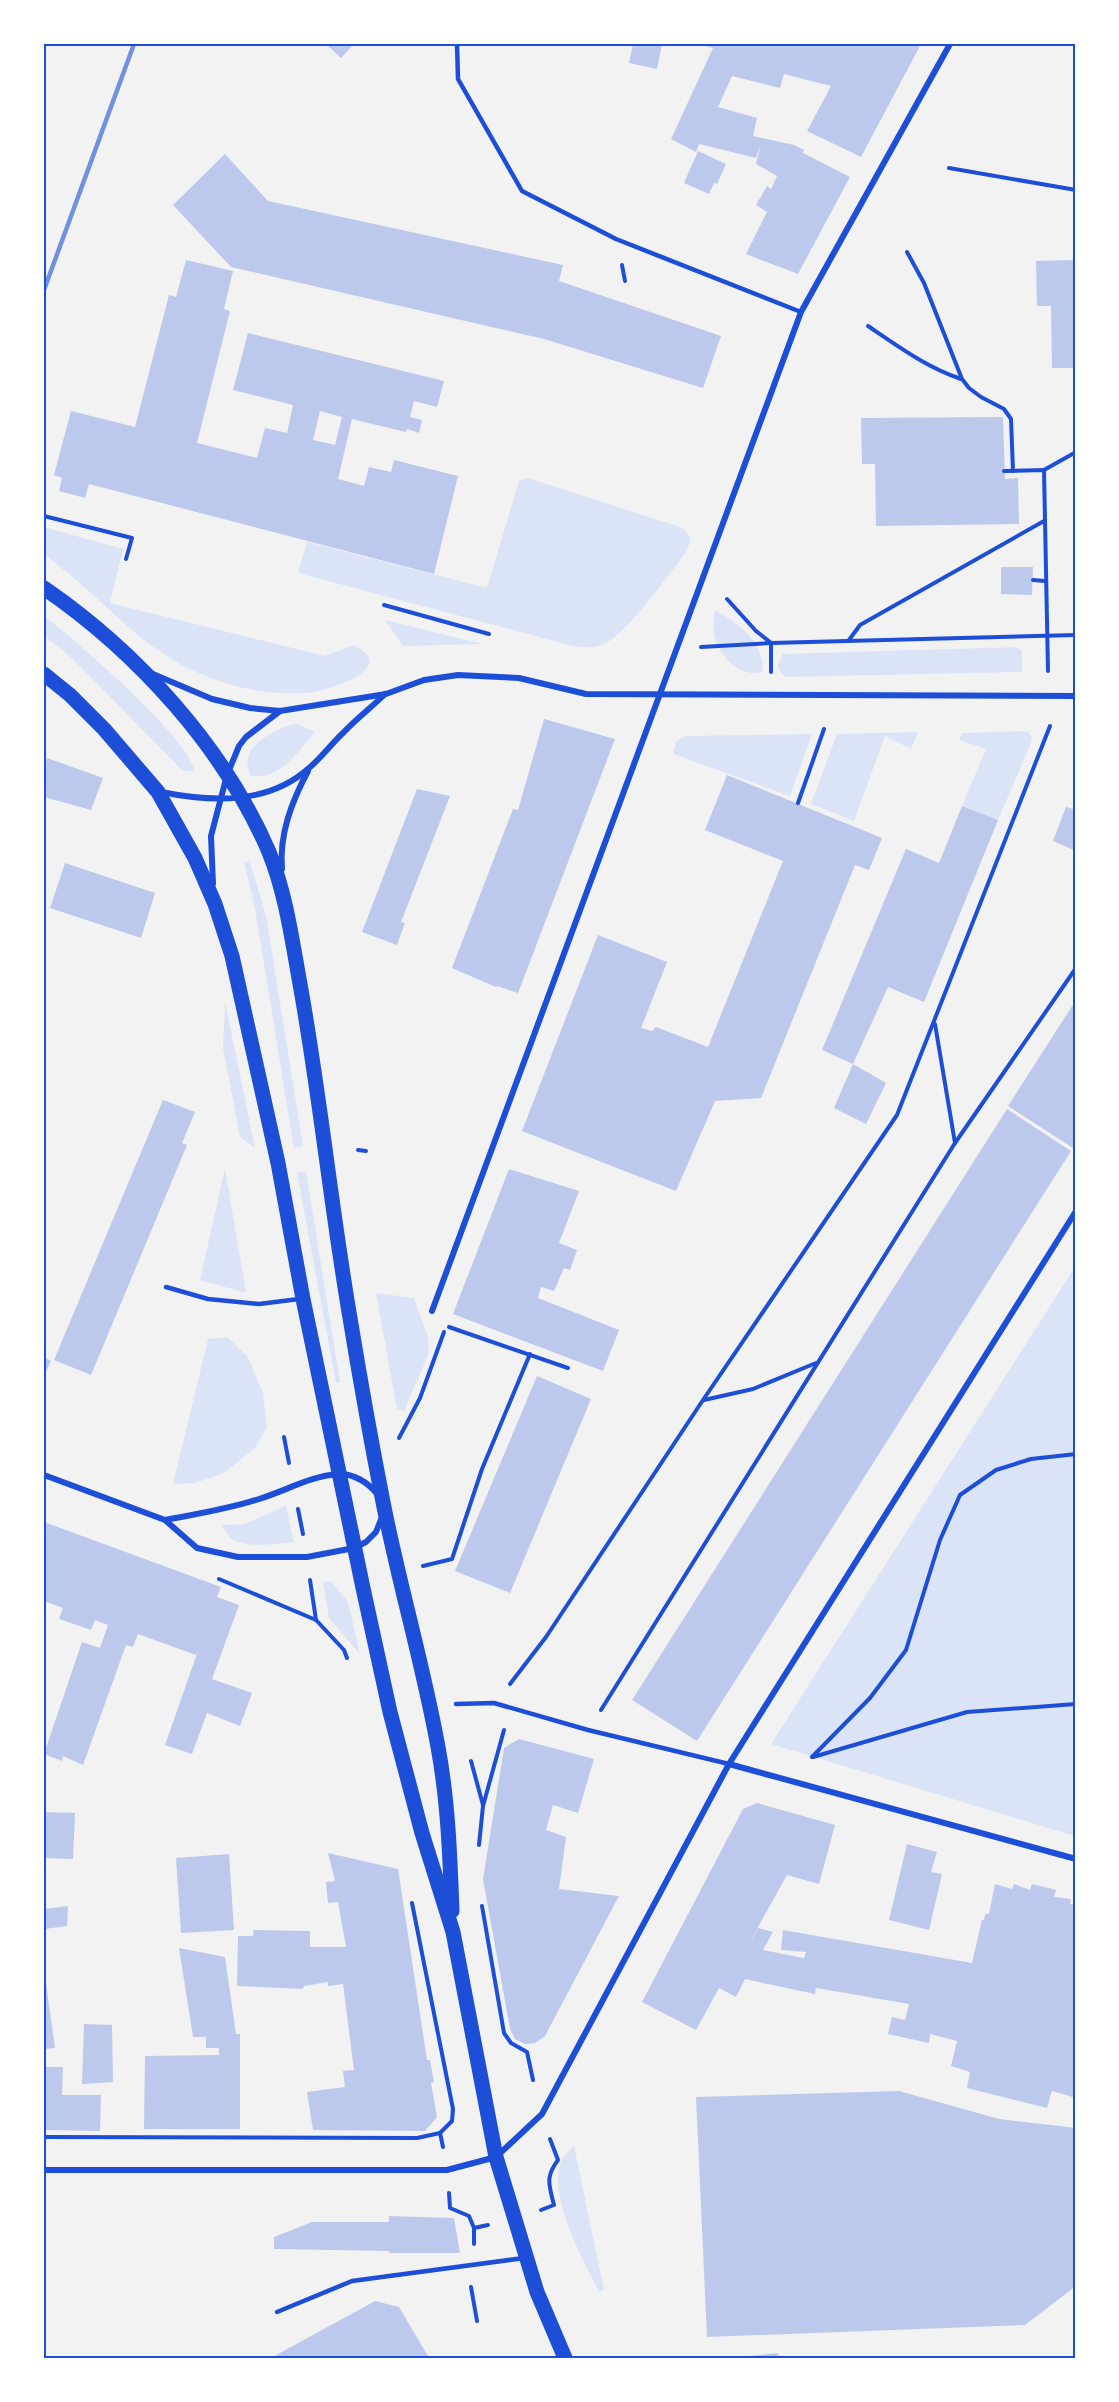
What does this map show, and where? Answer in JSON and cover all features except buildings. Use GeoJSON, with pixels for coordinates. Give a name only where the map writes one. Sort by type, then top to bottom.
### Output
{"type":"FeatureCollection","features":[{"type":"Feature","properties":{"kind":"main road"},"geometry":{"type":"LineString","coordinates":[[44,588],[91,624],[183,715],[241,798],[270,855],[284,897],[307,1021],[350,1320],[383,1503],[439,1750],[450,1827],[453,1932]]}},
{"type":"Feature","properties":{"kind":"main road"},"geometry":{"type":"LineString","coordinates":[[44,674],[70,695],[104,729],[158,792],[195,858],[215,904],[235,967],[278,1163],[303,1299],[390,1712],[422,1833],[453,1932],[496,2157],[537,2292],[566,2358]]}},
{"type":"Feature","properties":{"kind":"street"},"geometry":{"type":"LineString","coordinates":[[432,1311],[801,312],[950,44]]}},
{"type":"Feature","properties":{"kind":"street"},"geometry":{"type":"LineString","coordinates":[[138,668],[212,699],[250,708],[280,711],[386,694],[424,680],[458,675],[519,678],[586,694],[1076,696]]}},
{"type":"Feature","properties":{"kind":"street"},"geometry":{"type":"LineString","coordinates":[[158,792],[187,798],[220,800],[266,793],[286,784],[309,769],[345,730],[386,694]]}},
{"type":"Feature","properties":{"kind":"street"},"geometry":{"type":"LineString","coordinates":[[215,904],[211,873],[211,836],[227,775],[246,737],[280,711]]}},
{"type":"Feature","properties":{"kind":"street"},"geometry":{"type":"LineString","coordinates":[[284,897],[281,864],[283,839],[295,797],[309,769]]}},
{"type":"Feature","properties":{"kind":"street"},"geometry":{"type":"LineString","coordinates":[[44,2170],[447,2170],[496,2157],[542,2114],[729,1764],[1076,1211]]}},
{"type":"Feature","properties":{"kind":"street"},"geometry":{"type":"LineString","coordinates":[[44,1474],[165,1520],[197,1548],[238,1557],[307,1557],[354,1548],[366,1542],[376,1532],[383,1513],[383,1503],[365,1482],[353,1476],[339,1474],[293,1486],[260,1499],[165,1520]]}},
{"type":"Feature","properties":{"kind":"street"},"geometry":{"type":"LineString","coordinates":[[729,1764],[1076,1859]]}},
{"type":"Feature","properties":{"kind":"lane"},"geometry":{"type":"LineString","coordinates":[[457,44],[458,79],[522,191],[616,239],[801,312]]}},
{"type":"Feature","properties":{"kind":"lane"},"geometry":{"type":"LineString","coordinates":[[166,1287],[208,1299],[259,1304],[303,1299]]}},
{"type":"Feature","properties":{"kind":"lane"},"geometry":{"type":"LineString","coordinates":[[456,1704],[494,1703],[588,1730],[729,1764]]}},
{"type":"Feature","properties":{"kind":"lane"},"geometry":{"type":"LineString","coordinates":[[277,2312],[352,2281],[526,2258]]}},
{"type":"Feature","properties":{"kind":"path"},"geometry":{"type":"LineString","coordinates":[[950,168],[1076,190]]}},
{"type":"Feature","properties":{"kind":"path"},"geometry":{"type":"LineString","coordinates":[[907,252],[924,283],[962,379]]}},
{"type":"Feature","properties":{"kind":"path"},"geometry":{"type":"LineString","coordinates":[[868,326],[927,365],[962,379],[981,398],[1004,409],[1011,419],[1012,471]]}},
{"type":"Feature","properties":{"kind":"path"},"geometry":{"type":"LineString","coordinates":[[1004,471],[1044,470],[1076,452]]}},
{"type":"Feature","properties":{"kind":"path"},"geometry":{"type":"LineString","coordinates":[[1044,470],[1048,671]]}},
{"type":"Feature","properties":{"kind":"path"},"geometry":{"type":"LineString","coordinates":[[44,516],[132,538],[126,559]]}},
{"type":"Feature","properties":{"kind":"path"},"geometry":{"type":"LineString","coordinates":[[849,640],[860,625],[1044,521]]}},
{"type":"Feature","properties":{"kind":"path"},"geometry":{"type":"LineString","coordinates":[[1033,580],[1045,581]]}},
{"type":"Feature","properties":{"kind":"path"},"geometry":{"type":"LineString","coordinates":[[727,599],[756,632],[771,643]]}},
{"type":"Feature","properties":{"kind":"path"},"geometry":{"type":"LineString","coordinates":[[384,605],[489,633]]}},
{"type":"Feature","properties":{"kind":"path"},"geometry":{"type":"LineString","coordinates":[[718,646],[849,640],[1076,635]]}},
{"type":"Feature","properties":{"kind":"path"},"geometry":{"type":"LineString","coordinates":[[771,643],[771,675]]}},
{"type":"Feature","properties":{"kind":"path"},"geometry":{"type":"LineString","coordinates":[[494,1703],[546,1637],[703,1400],[897,1115],[1050,726]]}},
{"type":"Feature","properties":{"kind":"path"},"geometry":{"type":"LineString","coordinates":[[798,803],[824,729]]}},
{"type":"Feature","properties":{"kind":"path"},"geometry":{"type":"LineString","coordinates":[[588,1730],[955,1143],[1076,968]]}},
{"type":"Feature","properties":{"kind":"path"},"geometry":{"type":"LineString","coordinates":[[935,1023],[955,1143]]}},
{"type":"Feature","properties":{"kind":"path"},"geometry":{"type":"LineString","coordinates":[[358,1150],[366,1150]]}},
{"type":"Feature","properties":{"kind":"path"},"geometry":{"type":"LineString","coordinates":[[395,1447],[420,1398],[446,1326],[568,1368]]}},
{"type":"Feature","properties":{"kind":"path"},"geometry":{"type":"LineString","coordinates":[[420,1566],[452,1559],[483,1468],[530,1354]]}},
{"type":"Feature","properties":{"kind":"path"},"geometry":{"type":"LineString","coordinates":[[703,1400],[753,1389],[817,1362]]}},
{"type":"Feature","properties":{"kind":"path"},"geometry":{"type":"LineString","coordinates":[[1076,1454],[1031,1459],[996,1470],[960,1495],[940,1540],[906,1650],[870,1698],[812,1757],[967,1712],[1076,1704]]}},
{"type":"Feature","properties":{"kind":"path"},"geometry":{"type":"LineString","coordinates":[[307,1557],[316,1620]]}},
{"type":"Feature","properties":{"kind":"path"},"geometry":{"type":"LineString","coordinates":[[216,1578],[316,1620],[344,1650],[348,1660]]}},
{"type":"Feature","properties":{"kind":"path"},"geometry":{"type":"LineString","coordinates":[[478,1851],[483,1806],[505,1727],[527,1713]]}},
{"type":"Feature","properties":{"kind":"path"},"geometry":{"type":"LineString","coordinates":[[480,1896],[504,2033],[511,2043],[527,2052]]}},
{"type":"Feature","properties":{"kind":"path"},"geometry":{"type":"LineString","coordinates":[[44,2137],[417,2138],[440,2133],[452,2121],[453,2109],[411,1899]]}},
{"type":"Feature","properties":{"kind":"path"},"geometry":{"type":"LineString","coordinates":[[554,2205],[549,2185],[549,2172],[558,2160]]}},
{"type":"Feature","properties":{"kind":"path"},"geometry":{"type":"LineString","coordinates":[[450,2208],[469,2216],[474,2228]]}},
{"type":"Feature","properties":{"kind":"shaded area"},"geometry":{"type":"Polygon","coordinates":[[[528,478],[683,528],[691,538],[687,551],[649,601],[627,626],[606,643],[596,647],[565,644],[298,573],[307,542],[487,588],[519,481],[528,478]]]}},
{"type":"Feature","properties":{"kind":"shaded area"},"geometry":{"type":"Polygon","coordinates":[[[44,527],[123,549],[110,603],[325,656],[353,645],[366,653],[370,661],[367,668],[348,681],[314,692],[301,693],[278,693],[244,688],[200,674],[147,642],[44,554],[44,527]]]}},
{"type":"Feature","properties":{"kind":"shaded area"},"geometry":{"type":"Polygon","coordinates":[[[715,610],[748,634],[759,651],[763,671],[756,673],[741,670],[723,655],[714,634],[715,610]]]}},
{"type":"Feature","properties":{"kind":"shaded area"},"geometry":{"type":"Polygon","coordinates":[[[44,616],[79,644],[154,715],[175,738],[189,758],[194,772],[182,770],[72,658],[44,636],[44,616]]]}},
{"type":"Feature","properties":{"kind":"shaded area"},"geometry":{"type":"Polygon","coordinates":[[[385,620],[483,644],[403,646],[385,620]]]}},
{"type":"Feature","properties":{"kind":"shaded area"},"geometry":{"type":"Polygon","coordinates":[[[1017,647],[1022,651],[1022,672],[785,677],[778,665],[783,654],[1017,647]]]}},
{"type":"Feature","properties":{"kind":"shaded area"},"geometry":{"type":"Polygon","coordinates":[[[296,723],[315,732],[288,763],[271,774],[251,776],[248,756],[253,748],[268,735],[296,723]]]}},
{"type":"Feature","properties":{"kind":"shaded area"},"geometry":{"type":"Polygon","coordinates":[[[1022,731],[1029,733],[1032,738],[998,820],[962,806],[986,749],[959,740],[962,733],[1022,731]]]}},
{"type":"Feature","properties":{"kind":"shaded area"},"geometry":{"type":"Polygon","coordinates":[[[918,732],[911,749],[885,736],[854,821],[811,804],[837,734],[918,732]]]}},
{"type":"Feature","properties":{"kind":"shaded area"},"geometry":{"type":"Polygon","coordinates":[[[812,734],[790,796],[673,754],[676,741],[686,736],[812,734]]]}},
{"type":"Feature","properties":{"kind":"shaded area"},"geometry":{"type":"Polygon","coordinates":[[[244,861],[250,863],[266,915],[303,1146],[294,1148],[255,909],[244,861]]]}},
{"type":"Feature","properties":{"kind":"shaded area"},"geometry":{"type":"Polygon","coordinates":[[[225,1002],[255,1148],[240,1137],[223,1048],[225,1002]]]}},
{"type":"Feature","properties":{"kind":"shaded area"},"geometry":{"type":"Polygon","coordinates":[[[225,1168],[246,1293],[200,1280],[225,1168]]]}},
{"type":"Feature","properties":{"kind":"shaded area"},"geometry":{"type":"Polygon","coordinates":[[[306,1171],[340,1382],[336,1383],[297,1173],[306,1171]]]}},
{"type":"Feature","properties":{"kind":"shaded area"},"geometry":{"type":"Polygon","coordinates":[[[1075,1267],[1075,1836],[771,1744],[1075,1267]]]}},
{"type":"Feature","properties":{"kind":"shaded area"},"geometry":{"type":"Polygon","coordinates":[[[376,1293],[414,1298],[428,1337],[429,1353],[404,1411],[397,1409],[376,1293]]]}},
{"type":"Feature","properties":{"kind":"shaded area"},"geometry":{"type":"Polygon","coordinates":[[[227,1337],[248,1357],[263,1393],[267,1428],[255,1448],[224,1473],[195,1483],[173,1484],[208,1339],[227,1337]]]}},
{"type":"Feature","properties":{"kind":"shaded area"},"geometry":{"type":"Polygon","coordinates":[[[286,1506],[294,1542],[264,1545],[241,1543],[230,1538],[221,1525],[244,1524],[286,1506]]]}},
{"type":"Feature","properties":{"kind":"shaded area"},"geometry":{"type":"Polygon","coordinates":[[[331,1581],[348,1602],[360,1654],[329,1618],[323,1582],[331,1581]]]}},
{"type":"Feature","properties":{"kind":"shaded area"},"geometry":{"type":"Polygon","coordinates":[[[574,2146],[604,2290],[599,2292],[570,2230],[560,2196],[558,2180],[560,2165],[574,2146]]]}},
{"type":"Feature","properties":{"kind":"railway"},"geometry":{"type":"LineString","coordinates":[[44,290],[134,44]]}}]}
